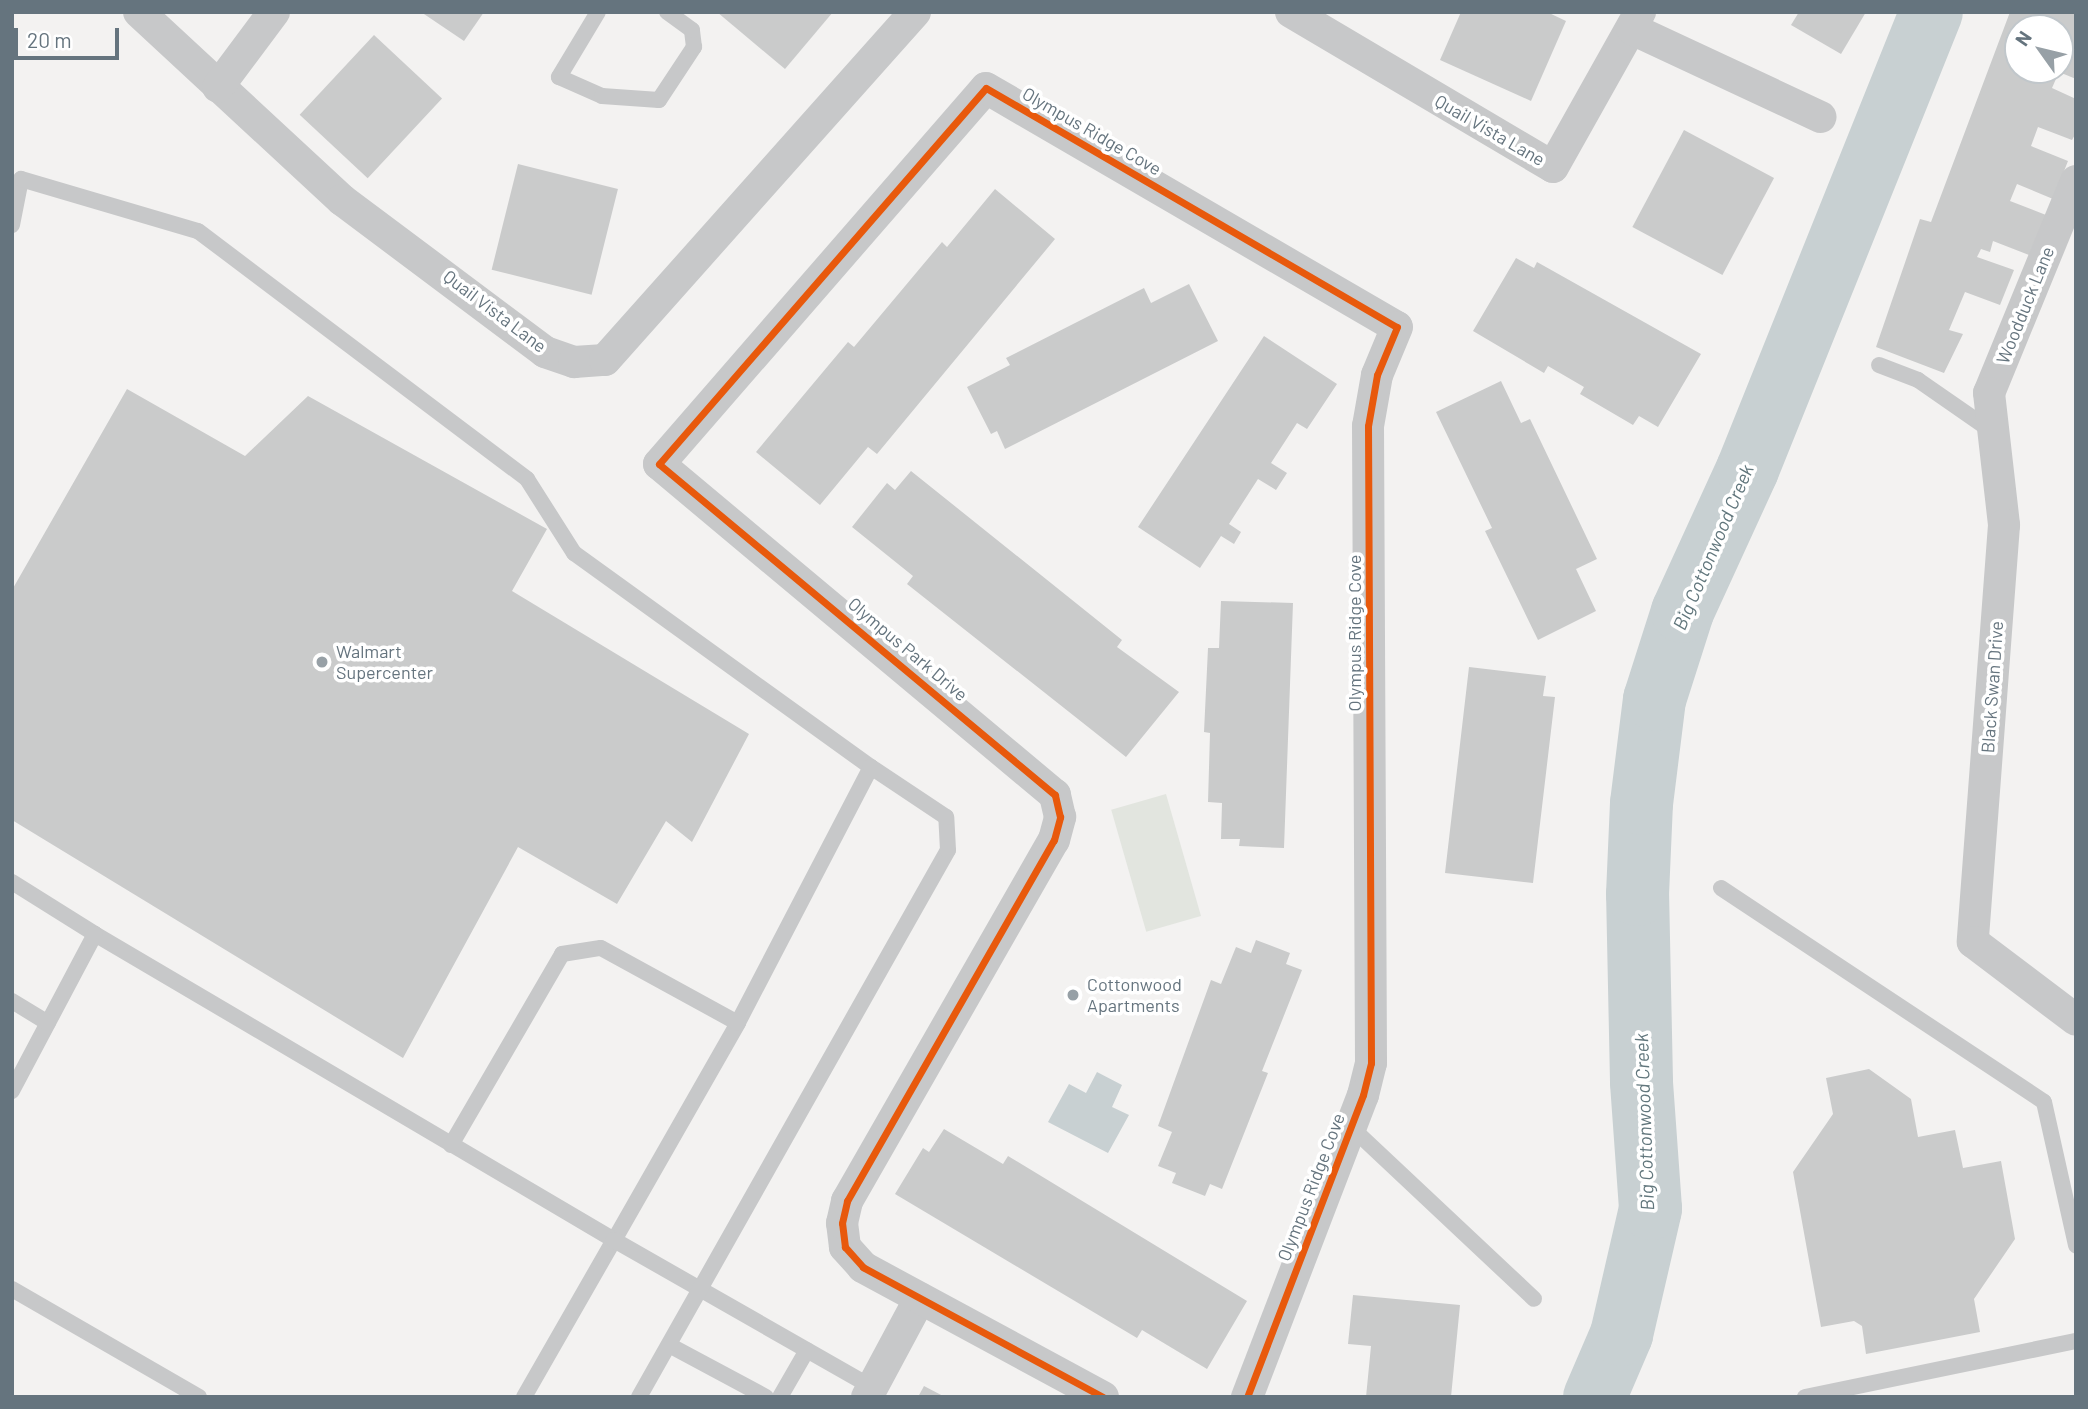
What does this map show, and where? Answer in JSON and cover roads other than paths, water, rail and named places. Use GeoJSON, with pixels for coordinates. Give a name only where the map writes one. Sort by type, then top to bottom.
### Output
{"type":"FeatureCollection","features":[{"type":"Feature","properties":{"kind":"street","name":"Quail Vista Lane"},"geometry":{"type":"LineString","coordinates":[[139,12],[342,201],[545,352],[573,362],[605,360],[915,12]]}},
{"type":"Feature","properties":{"kind":"street"},"geometry":{"type":"LineString","coordinates":[[218,87],[274,12]]}},
{"type":"Feature","properties":{"kind":"street","name":"Quail Vista Lane"},"geometry":{"type":"LineString","coordinates":[[1291,12],[1553,167],[1636,21],[1821,117]]}},
{"type":"Feature","properties":{"kind":"street","name":"Olympus Ridge Cove"},"geometry":{"type":"LineString","coordinates":[[986,88],[1396,327],[1377,375],[1368,426],[1371,1062],[1351,1127],[1247,1397]]}},
{"type":"Feature","properties":{"kind":"street","name":"Olympus Park Drive"},"geometry":{"type":"LineString","coordinates":[[920,1298],[863,1267],[845,1247],[842,1223],[847,1201],[1054,840],[1060,817],[1055,795],[659,464],[986,88]]}},
{"type":"Feature","properties":{"kind":"street","name":"Woodduck Lane"},"geometry":{"type":"LineString","coordinates":[[1993,432],[1989,393],[2076,181]]}},
{"type":"Feature","properties":{"kind":"street","name":"Black Swan Drive"},"geometry":{"type":"LineString","coordinates":[[1993,432],[2004,525],[1973,942],[2076,1020]]}},
{"type":"Feature","properties":{"kind":"street"},"geometry":{"type":"LineString","coordinates":[[869,1392],[920,1298],[1103,1397]]}},
{"type":"Feature","properties":{"kind":"lane"},"geometry":{"type":"LineString","coordinates":[[598,12],[558,77],[601,96],[659,100],[694,47],[692,30],[667,12]]}},
{"type":"Feature","properties":{"kind":"lane"},"geometry":{"type":"LineString","coordinates":[[12,225],[21,179],[198,231],[527,479],[574,553],[871,767],[946,817],[948,850],[639,1397]]}},
{"type":"Feature","properties":{"kind":"lane"},"geometry":{"type":"LineString","coordinates":[[1880,365],[1918,380],[1993,432]]}},
{"type":"Feature","properties":{"kind":"lane"},"geometry":{"type":"LineString","coordinates":[[524,1397],[738,1023],[871,767]]}},
{"type":"Feature","properties":{"kind":"lane"},"geometry":{"type":"LineString","coordinates":[[12,882],[451,1145],[807,1350],[869,1392]]}},
{"type":"Feature","properties":{"kind":"lane"},"geometry":{"type":"LineString","coordinates":[[1721,887],[2044,1102],[2076,1245]]}},
{"type":"Feature","properties":{"kind":"lane"},"geometry":{"type":"LineString","coordinates":[[12,1091],[95,934]]}},
{"type":"Feature","properties":{"kind":"lane"},"geometry":{"type":"LineString","coordinates":[[451,1145],[562,954],[601,948],[738,1023]]}},
{"type":"Feature","properties":{"kind":"lane"},"geometry":{"type":"LineString","coordinates":[[12,1001],[48,1023]]}},
{"type":"Feature","properties":{"kind":"lane"},"geometry":{"type":"LineString","coordinates":[[1351,1127],[1535,1299]]}},
{"type":"Feature","properties":{"kind":"lane"},"geometry":{"type":"LineString","coordinates":[[12,1289],[199,1397]]}},
{"type":"Feature","properties":{"kind":"lane"},"geometry":{"type":"LineString","coordinates":[[1805,1397],[2076,1341]]}},
{"type":"Feature","properties":{"kind":"lane"},"geometry":{"type":"LineString","coordinates":[[669,1345],[766,1397]]}},
{"type":"Feature","properties":{"kind":"lane"},"geometry":{"type":"LineString","coordinates":[[780,1397],[807,1350]]}},
{"type":"Feature","properties":{"kind":"waterway","name":"Big Cottonwood Creek"},"geometry":{"type":"LineString","coordinates":[[1594,1397],[1621,1334],[1650,1208],[1641,1081],[1637,894],[1641,803],[1654,699],[1682,611],[1747,469],[1931,12]]}},
{"type":"Feature","properties":{"kind":"place","name":"Walmart Supercenter"},"geometry":{"type":"Point","coordinates":[322,662]}},
{"type":"Feature","properties":{"kind":"place","name":"Cottonwood Apartments"},"geometry":{"type":"Point","coordinates":[1073,995]}}]}
